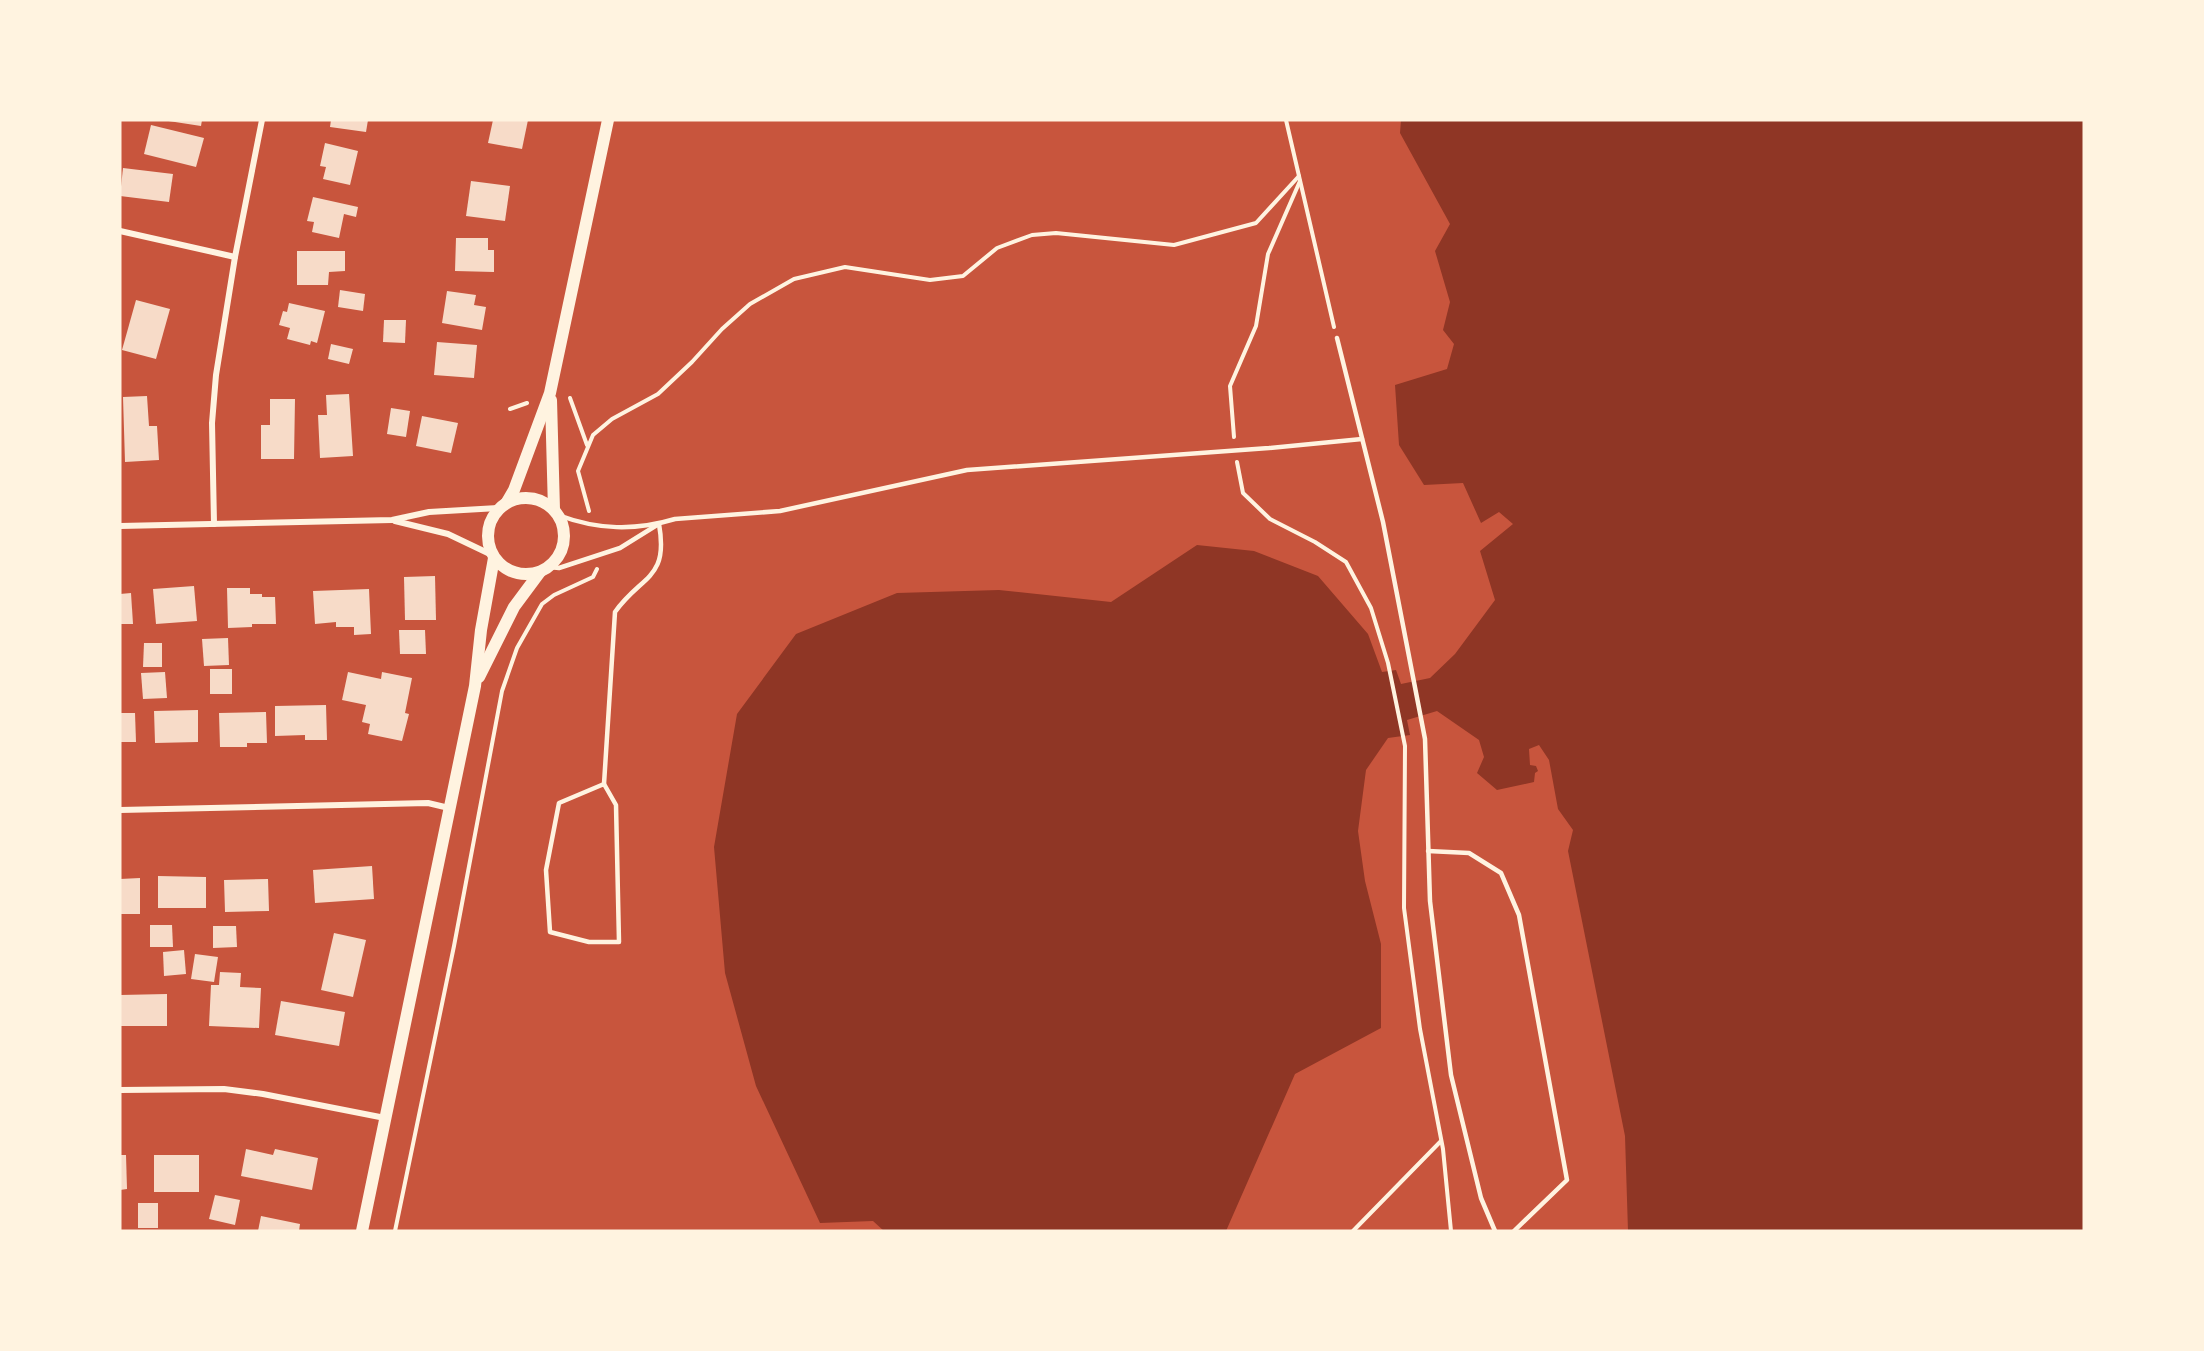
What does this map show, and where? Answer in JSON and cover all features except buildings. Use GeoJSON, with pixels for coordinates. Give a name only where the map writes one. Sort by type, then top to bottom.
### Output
{"type":"FeatureCollection","features":[{"type":"Feature","properties":{"kind":"main road"},"geometry":{"type":"LineString","coordinates":[[544,570],[518,574],[507,570],[493,556],[487,543],[487,531],[491,519],[514,490],[550,393],[608,120]]}},
{"type":"Feature","properties":{"kind":"main road"},"geometry":{"type":"LineString","coordinates":[[550,393],[556,513]]}},
{"type":"Feature","properties":{"kind":"main road"},"geometry":{"type":"LineString","coordinates":[[475,686],[514,607],[544,570],[557,559],[565,537],[563,525],[556,513],[544,502],[532,498],[519,498],[503,505]]}},
{"type":"Feature","properties":{"kind":"main road"},"geometry":{"type":"LineString","coordinates":[[362,1231],[475,686],[493,556]]}},
{"type":"Feature","properties":{"kind":"street"},"geometry":{"type":"LineString","coordinates":[[214,524],[212,423],[215,384],[235,257],[262,120]]}},
{"type":"Feature","properties":{"kind":"street"},"geometry":{"type":"LineString","coordinates":[[120,231],[235,257]]}},
{"type":"Feature","properties":{"kind":"street"},"geometry":{"type":"LineString","coordinates":[[120,526],[392,520],[429,512],[503,505]]}},
{"type":"Feature","properties":{"kind":"street"},"geometry":{"type":"LineString","coordinates":[[392,520],[448,534],[493,556]]}},
{"type":"Feature","properties":{"kind":"street"},"geometry":{"type":"LineString","coordinates":[[120,810],[428,803],[450,808]]}},
{"type":"Feature","properties":{"kind":"street"},"geometry":{"type":"LineString","coordinates":[[120,1090],[224,1089],[263,1094],[386,1118]]}},
{"type":"Feature","properties":{"kind":"lane"},"geometry":{"type":"LineString","coordinates":[[1337,338],[1383,522],[1425,739],[1430,901],[1451,1075],[1481,1198],[1495,1231]]}},
{"type":"Feature","properties":{"kind":"lane"},"geometry":{"type":"LineString","coordinates":[[556,513],[592,526],[618,528],[659,524],[675,519],[780,511],[967,470],[1362,439]]}},
{"type":"Feature","properties":{"kind":"lane"},"geometry":{"type":"LineString","coordinates":[[544,570],[559,568],[620,548],[659,524]]}},
{"type":"Feature","properties":{"kind":"lane"},"geometry":{"type":"LineString","coordinates":[[604,784],[559,803],[546,870],[550,932],[590,942],[619,942],[616,805],[604,784],[615,612],[653,575],[658,566],[662,539],[659,524]]}},
{"type":"Feature","properties":{"kind":"lane"},"geometry":{"type":"LineString","coordinates":[[1428,851],[1469,853],[1502,873],[1519,915],[1567,1180],[1514,1231]]}},
{"type":"Feature","properties":{"kind":"path"},"geometry":{"type":"LineString","coordinates":[[1286,120],[1337,338]]}},
{"type":"Feature","properties":{"kind":"path"},"geometry":{"type":"LineString","coordinates":[[591,518],[578,471],[593,435],[612,419],[658,394],[750,304],[794,279],[845,267],[930,280],[963,276],[997,248],[1040,234],[1056,233],[1174,245],[1256,223],[1300,179]]}},
{"type":"Feature","properties":{"kind":"path"},"geometry":{"type":"LineString","coordinates":[[569,397],[587,446]]}},
{"type":"Feature","properties":{"kind":"path"},"geometry":{"type":"LineString","coordinates":[[510,409],[530,401]]}},
{"type":"Feature","properties":{"kind":"path"},"geometry":{"type":"LineString","coordinates":[[395,1231],[451,958],[502,691],[517,648],[542,604],[555,595],[593,577],[597,574],[597,564]]}},
{"type":"Feature","properties":{"kind":"path"},"geometry":{"type":"LineString","coordinates":[[1388,663],[1405,746],[1404,908],[1420,1029],[1441,1140],[1451,1231]]}},
{"type":"Feature","properties":{"kind":"path"},"geometry":{"type":"LineString","coordinates":[[1353,1231],[1441,1140]]}},
{"type":"Feature","properties":{"kind":"shaded area"},"geometry":{"type":"Polygon","coordinates":[[[1401,120],[2084,120],[2084,1231],[1628,1231],[1625,1136],[1568,851],[1573,830],[1558,809],[1549,760],[1539,745],[1529,749],[1530,765],[1536,766],[1538,771],[1535,773],[1534,782],[1497,790],[1477,773],[1484,757],[1479,740],[1437,711],[1407,720],[1410,735],[1388,738],[1366,770],[1358,831],[1365,881],[1381,944],[1381,1028],[1295,1074],[1226,1231],[884,1231],[873,1221],[820,1223],[756,1086],[725,973],[714,847],[737,714],[796,634],[897,593],[999,590],[1111,602],[1197,545],[1254,551],[1318,576],[1368,634],[1382,672],[1396,670],[1401,684],[1430,678],[1455,654],[1495,600],[1480,551],[1513,524],[1499,512],[1481,523],[1463,483],[1424,485],[1399,445],[1395,385],[1447,369],[1454,344],[1443,330],[1450,302],[1435,251],[1450,224],[1400,133],[1401,120]]]}}]}
